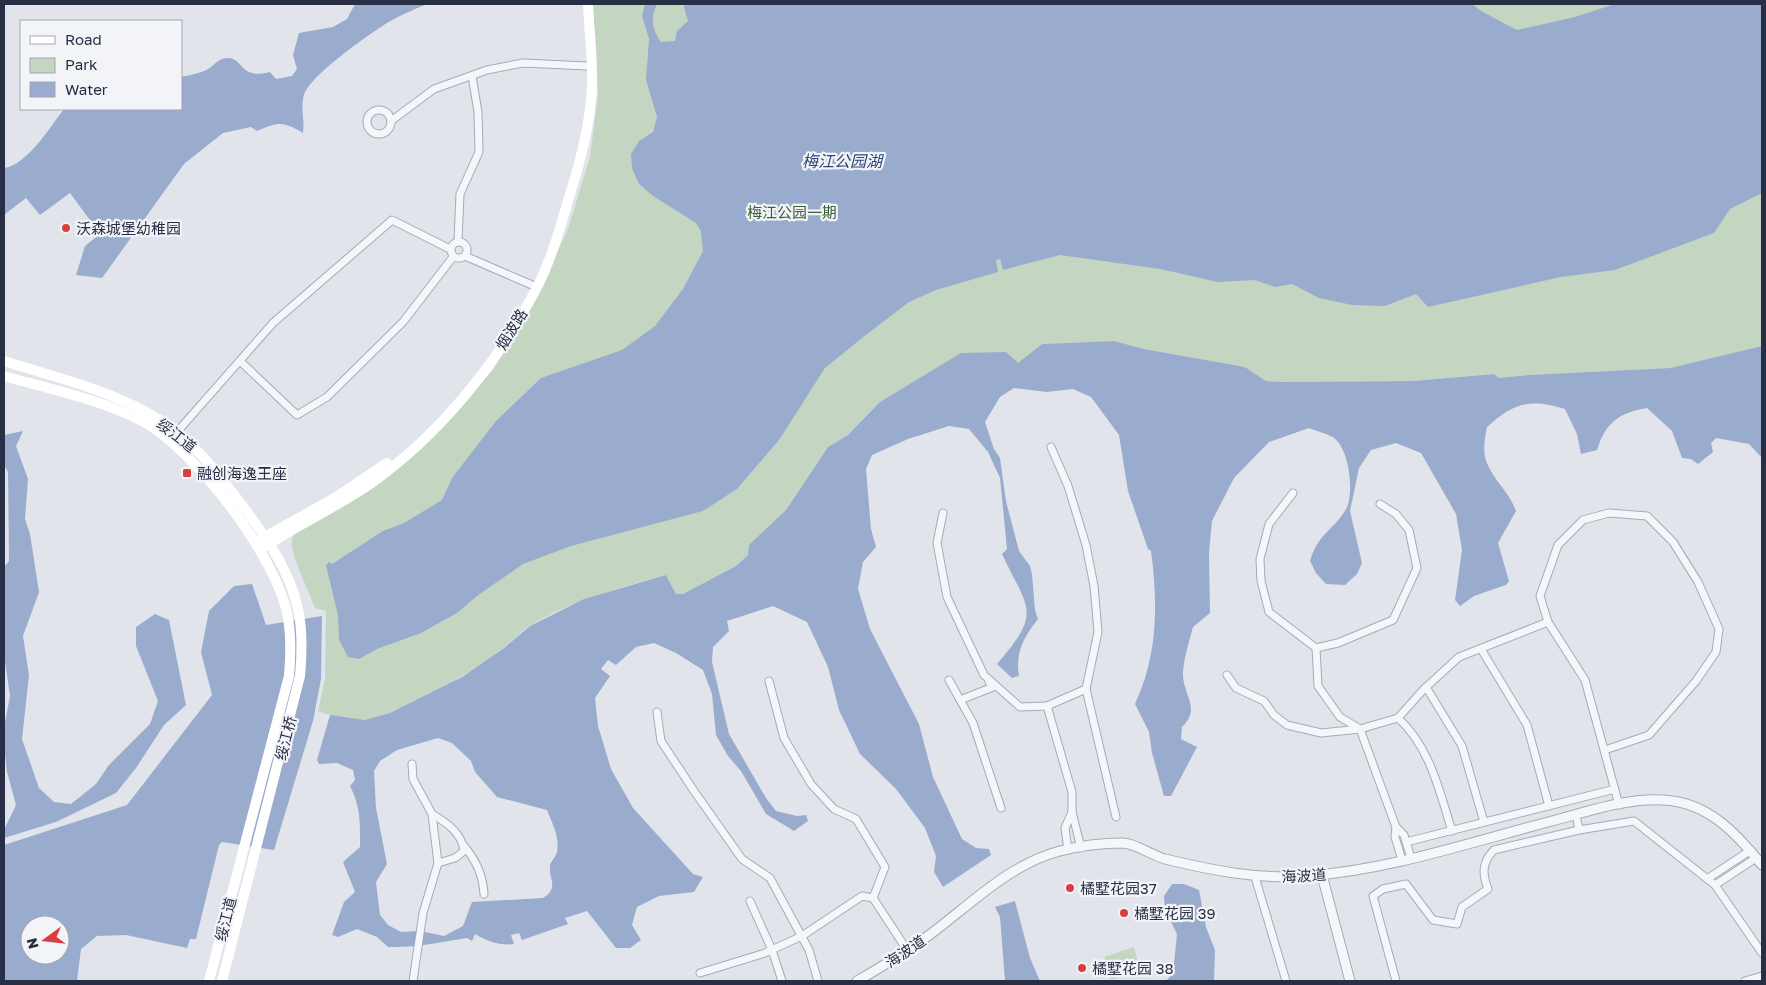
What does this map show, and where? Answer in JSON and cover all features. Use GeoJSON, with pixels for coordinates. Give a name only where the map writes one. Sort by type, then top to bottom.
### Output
{"type":"FeatureCollection","features":[{"type":"Feature","properties":{"kind":"main road","name":"烟波路"},"geometry":{"type":"LineString","coordinates":[[257,547],[382,467],[440,416],[476,374],[532,285],[557,224],[578,152],[585,114],[586,66],[583,4]]}},
{"type":"Feature","properties":{"kind":"main road","name":"烟波路"},"geometry":{"type":"LineString","coordinates":[[268,540],[349,498],[386,473],[420,442],[468,392],[489,364],[534,294],[552,252],[580,162],[592,85],[588,4]]}},
{"type":"Feature","properties":{"kind":"main road","name":"绥江道"},"geometry":{"type":"LineString","coordinates":[[4,361],[122,400],[177,432],[214,468],[268,540],[291,587],[299,614]]}},
{"type":"Feature","properties":{"kind":"main road","name":"绥江道"},"geometry":{"type":"LineString","coordinates":[[4,376],[119,412],[159,432],[191,459],[208,478],[257,547],[276,582],[287,616]]}},
{"type":"Feature","properties":{"kind":"main road","name":"绥江桥"},"geometry":{"type":"LineString","coordinates":[[252,859],[300,676],[302,645],[299,614]]}},
{"type":"Feature","properties":{"kind":"main road","name":"绥江桥"},"geometry":{"type":"LineString","coordinates":[[241,856],[289,676],[291,651],[287,616]]}},
{"type":"Feature","properties":{"kind":"main road","name":"绥江道"},"geometry":{"type":"LineString","coordinates":[[209,981],[241,856]]}},
{"type":"Feature","properties":{"kind":"main road","name":"绥江道"},"geometry":{"type":"LineString","coordinates":[[222,981],[252,859]]}},
{"type":"Feature","properties":{"kind":"street"},"geometry":{"type":"LineString","coordinates":[[391,121],[434,89],[472,76],[523,63],[586,66]]}},
{"type":"Feature","properties":{"kind":"street"},"geometry":{"type":"LineString","coordinates":[[458,242],[460,194],[479,152],[478,112],[472,76]]}},
{"type":"Feature","properties":{"kind":"street"},"geometry":{"type":"LineString","coordinates":[[177,432],[273,323],[392,220],[458,258],[465,256],[532,285]]}},
{"type":"Feature","properties":{"kind":"street"},"geometry":{"type":"LineString","coordinates":[[240,361],[297,415],[327,397],[402,322],[452,253],[453,244],[458,242]]}},
{"type":"Feature","properties":{"kind":"street"},"geometry":{"type":"LineString","coordinates":[[458,242],[466,246],[465,256]]}},
{"type":"Feature","properties":{"kind":"street"},"geometry":{"type":"LineString","coordinates":[[1051,447],[1068,486],[1086,545],[1094,586],[1098,632],[1086,688],[1116,817]]}},
{"type":"Feature","properties":{"kind":"street"},"geometry":{"type":"LineString","coordinates":[[1292,493],[1269,524],[1260,559],[1261,581],[1269,612],[1316,648],[1318,686],[1340,717],[1360,729],[1396,827],[1404,835],[1406,859]]}},
{"type":"Feature","properties":{"kind":"street"},"geometry":{"type":"LineString","coordinates":[[1316,648],[1338,643],[1393,620],[1417,568],[1409,530],[1396,514],[1380,504]]}},
{"type":"Feature","properties":{"kind":"street"},"geometry":{"type":"LineString","coordinates":[[942,513],[937,543],[947,597],[984,675],[993,687],[960,700]]}},
{"type":"Feature","properties":{"kind":"street"},"geometry":{"type":"LineString","coordinates":[[1605,750],[1649,735],[1696,681],[1716,652],[1719,629],[1698,582],[1673,542],[1647,516],[1609,513],[1583,520],[1558,545],[1540,596],[1548,622],[1585,680],[1619,805]]}},
{"type":"Feature","properties":{"kind":"street"},"geometry":{"type":"LineString","coordinates":[[1227,675],[1236,688],[1264,700],[1274,715],[1287,725],[1321,732],[1360,729],[1398,718],[1426,687],[1459,657],[1548,622]]}},
{"type":"Feature","properties":{"kind":"street"},"geometry":{"type":"LineString","coordinates":[[1480,649],[1527,726],[1549,806]]}},
{"type":"Feature","properties":{"kind":"street"},"geometry":{"type":"LineString","coordinates":[[984,675],[1020,707],[1047,706],[1086,688]]}},
{"type":"Feature","properties":{"kind":"street"},"geometry":{"type":"LineString","coordinates":[[949,680],[973,723],[1002,808]]}},
{"type":"Feature","properties":{"kind":"street"},"geometry":{"type":"LineString","coordinates":[[769,681],[784,738],[811,784],[834,810],[856,819],[885,867],[873,898]]}},
{"type":"Feature","properties":{"kind":"street"},"geometry":{"type":"LineString","coordinates":[[1426,687],[1462,746],[1484,822]]}},
{"type":"Feature","properties":{"kind":"street"},"geometry":{"type":"LineString","coordinates":[[1047,706],[1072,792],[1072,812],[1081,848]]}},
{"type":"Feature","properties":{"kind":"street"},"geometry":{"type":"LineString","coordinates":[[657,712],[661,741],[694,791],[742,859],[770,878],[809,950],[818,981]]}},
{"type":"Feature","properties":{"kind":"street"},"geometry":{"type":"LineString","coordinates":[[1398,718],[1413,732],[1434,771],[1452,831]]}},
{"type":"Feature","properties":{"kind":"street"},"geometry":{"type":"LineString","coordinates":[[412,764],[413,780],[432,814],[438,863],[422,923],[413,981]]}},
{"type":"Feature","properties":{"kind":"street"},"geometry":{"type":"LineString","coordinates":[[1406,842],[1615,789]]}},
{"type":"Feature","properties":{"kind":"street","name":"海波道"},"geometry":{"type":"LineString","coordinates":[[857,981],[907,950],[1011,873],[1033,860],[1081,848],[1126,843],[1162,858],[1255,877],[1322,875],[1360,870],[1619,805],[1639,801],[1663,800],[1686,804],[1723,822],[1756,857]]}},
{"type":"Feature","properties":{"kind":"street"},"geometry":{"type":"LineString","coordinates":[[1068,850],[1065,828],[1072,812]]}},
{"type":"Feature","properties":{"kind":"street"},"geometry":{"type":"LineString","coordinates":[[432,814],[451,826],[463,840],[464,846],[464,851],[454,858],[438,863]]}},
{"type":"Feature","properties":{"kind":"street"},"geometry":{"type":"LineString","coordinates":[[1576,815],[1579,830]]}},
{"type":"Feature","properties":{"kind":"street"},"geometry":{"type":"LineString","coordinates":[[1396,981],[1373,896],[1383,889],[1406,884],[1433,920],[1457,924],[1462,907],[1488,889],[1482,876],[1486,858],[1494,850],[1579,830],[1634,821],[1715,885],[1762,953]]}},
{"type":"Feature","properties":{"kind":"street"},"geometry":{"type":"LineString","coordinates":[[1396,827],[1395,837],[1406,859]]}},
{"type":"Feature","properties":{"kind":"street"},"geometry":{"type":"LineString","coordinates":[[464,846],[475,858],[484,884],[484,894]]}},
{"type":"Feature","properties":{"kind":"street"},"geometry":{"type":"LineString","coordinates":[[1707,879],[1756,857]]}},
{"type":"Feature","properties":{"kind":"street"},"geometry":{"type":"LineString","coordinates":[[1715,885],[1756,857]]}},
{"type":"Feature","properties":{"kind":"street"},"geometry":{"type":"LineString","coordinates":[[1322,875],[1350,981]]}},
{"type":"Feature","properties":{"kind":"street"},"geometry":{"type":"LineString","coordinates":[[1255,877],[1286,981]]}},
{"type":"Feature","properties":{"kind":"street"},"geometry":{"type":"LineString","coordinates":[[700,973],[772,950],[802,936],[862,896],[873,898],[907,950]]}},
{"type":"Feature","properties":{"kind":"street"},"geometry":{"type":"LineString","coordinates":[[750,902],[772,950],[782,981]]}},
{"type":"Feature","properties":{"kind":"street"},"geometry":{"type":"LineString","coordinates":[[1745,981],[1762,976]]}},
{"type":"Feature","properties":{"kind":"green space","name":"梅江公园湖"},"geometry":{"type":"Polygon","coordinates":[[[593,4],[1762,4],[1762,346],[1670,368],[1499,378],[1493,374],[1413,381],[1282,382],[1266,381],[1245,367],[1144,349],[1114,341],[1042,344],[1018,364],[859,425],[848,435],[828,447],[786,510],[748,555],[736,566],[683,594],[676,594],[666,575],[614,590],[563,608],[547,616],[527,627],[491,657],[457,679],[418,700],[382,716],[366,720],[354,720],[318,711],[325,679],[326,611],[315,608],[294,555],[292,539],[299,531],[426,444],[493,370],[533,303],[568,229],[590,157],[598,95],[593,4]]]}},
{"type":"Feature","properties":{"kind":"green space"},"geometry":{"type":"Polygon","coordinates":[[[1134,947],[1140,970],[1111,980],[1104,957],[1134,947]]]}},
{"type":"Feature","properties":{"kind":"water"},"geometry":{"type":"Polygon","coordinates":[[[355,4],[427,4],[392,20],[357,43],[318,76],[304,95],[302,105],[303,133],[290,126],[280,124],[257,131],[251,127],[223,133],[184,164],[102,278],[76,275],[85,246],[100,234],[70,193],[40,215],[26,198],[4,215],[4,168],[12,166],[29,153],[63,110],[182,110],[182,77],[205,70],[225,58],[237,61],[247,71],[253,73],[270,72],[276,79],[292,76],[297,69],[293,55],[299,33],[333,27],[347,19],[355,4]]]}},
{"type":"Feature","properties":{"kind":"water","name":"梅江公园湖"},"geometry":{"type":"Polygon","coordinates":[[[645,4],[657,4],[653,14],[653,23],[661,42],[675,41],[677,31],[688,21],[684,7],[685,4],[1472,4],[1481,11],[1517,30],[1575,17],[1615,4],[1762,4],[1762,193],[1730,209],[1714,233],[1615,270],[1561,277],[1428,307],[1416,294],[1385,306],[1352,305],[1319,298],[1292,284],[1275,287],[1255,280],[1218,282],[1160,269],[1060,255],[1003,270],[1000,259],[996,260],[998,272],[936,290],[909,302],[825,368],[779,440],[737,489],[703,511],[571,546],[523,564],[477,596],[457,613],[421,633],[377,649],[359,659],[348,657],[339,640],[338,615],[326,565],[329,562],[332,564],[383,531],[404,523],[442,500],[452,478],[496,421],[541,378],[622,350],[655,326],[683,289],[703,251],[701,231],[696,223],[653,196],[639,184],[632,168],[631,154],[639,141],[653,132],[657,117],[646,80],[649,39],[642,16],[645,4]]]}},
{"type":"Feature","properties":{"kind":"water"},"geometry":{"type":"Polygon","coordinates":[[[1114,341],[1144,349],[1245,367],[1266,381],[1282,382],[1413,381],[1494,374],[1499,378],[1670,368],[1762,346],[1762,458],[1749,444],[1716,438],[1711,443],[1713,452],[1698,464],[1691,459],[1682,458],[1672,431],[1647,408],[1621,416],[1615,420],[1605,432],[1597,450],[1581,454],[1577,434],[1565,409],[1542,404],[1523,405],[1514,408],[1487,427],[1484,445],[1485,459],[1494,476],[1510,498],[1516,511],[1498,543],[1509,581],[1506,585],[1474,596],[1460,606],[1455,600],[1462,550],[1456,514],[1421,453],[1396,443],[1371,450],[1359,468],[1350,511],[1362,563],[1357,574],[1345,585],[1326,584],[1316,573],[1310,561],[1317,545],[1340,518],[1348,504],[1350,484],[1344,452],[1334,438],[1309,428],[1269,442],[1234,478],[1212,521],[1209,553],[1210,613],[1193,627],[1183,673],[1183,681],[1191,707],[1188,720],[1182,727],[1181,739],[1197,747],[1171,796],[1164,796],[1152,753],[1149,732],[1135,704],[1143,686],[1148,667],[1154,629],[1155,590],[1151,551],[1148,549],[1128,491],[1119,435],[1091,397],[1073,389],[1047,392],[1014,388],[1000,397],[985,422],[994,449],[1000,458],[1006,501],[1019,551],[1030,566],[1032,574],[1035,610],[1038,619],[1022,645],[1018,660],[1019,676],[1012,678],[997,664],[1021,632],[1026,621],[1024,599],[1002,554],[1007,549],[1000,478],[988,452],[969,429],[949,426],[908,439],[872,455],[866,469],[871,529],[876,547],[863,562],[858,589],[870,629],[919,724],[933,777],[962,839],[976,848],[989,849],[991,855],[943,887],[934,872],[936,856],[925,828],[896,789],[860,754],[839,710],[828,667],[807,622],[773,606],[727,621],[729,631],[713,647],[712,662],[729,734],[766,798],[776,811],[797,816],[806,815],[808,821],[794,831],[766,814],[741,771],[728,756],[716,735],[712,694],[703,670],[676,653],[654,643],[636,647],[616,665],[608,660],[601,669],[610,676],[595,698],[598,726],[611,769],[633,808],[693,874],[703,877],[694,892],[659,896],[637,907],[632,925],[641,940],[630,948],[616,948],[587,911],[565,918],[568,924],[522,940],[519,933],[511,935],[514,944],[494,942],[475,934],[472,941],[467,938],[418,946],[388,947],[377,937],[357,929],[338,937],[332,935],[344,902],[355,892],[343,862],[360,847],[360,830],[358,809],[350,786],[355,780],[353,770],[337,763],[319,764],[317,760],[330,715],[365,720],[390,713],[462,677],[504,648],[530,626],[584,599],[666,575],[676,594],[683,594],[736,566],[748,555],[749,545],[786,510],[828,447],[848,435],[880,402],[961,353],[1006,352],[1018,363],[1042,344],[1114,341]],[[438,738],[397,750],[380,761],[374,771],[376,808],[387,864],[376,882],[380,915],[388,925],[401,932],[420,931],[444,936],[463,926],[472,902],[543,898],[551,890],[550,866],[558,846],[555,830],[547,810],[497,797],[475,772],[471,761],[452,743],[438,738]]]}},
{"type":"Feature","properties":{"kind":"water"},"geometry":{"type":"Polygon","coordinates":[[[23,431],[16,446],[28,479],[25,519],[30,534],[39,592],[23,636],[29,675],[22,739],[39,788],[54,802],[71,804],[96,784],[109,765],[150,724],[158,701],[136,646],[136,627],[155,614],[169,620],[186,705],[164,725],[136,768],[116,793],[56,822],[4,838],[4,830],[16,805],[7,772],[4,745],[4,728],[10,696],[4,655],[4,567],[9,561],[8,472],[4,465],[4,435],[23,431]]]}},
{"type":"Feature","properties":{"kind":"water"},"geometry":{"type":"Polygon","coordinates":[[[252,584],[266,625],[322,616],[321,679],[313,721],[274,850],[222,842],[219,845],[196,939],[190,939],[187,948],[126,935],[97,936],[81,949],[77,981],[4,981],[4,845],[127,805],[212,695],[201,652],[209,611],[234,586],[252,584]]]}},
{"type":"Feature","properties":{"kind":"water"},"geometry":{"type":"Polygon","coordinates":[[[1172,884],[1184,884],[1199,890],[1206,927],[1215,950],[1214,981],[1166,981],[1173,973],[1177,934],[1165,910],[1164,896],[1172,884]]]}},
{"type":"Feature","properties":{"kind":"water"},"geometry":{"type":"Polygon","coordinates":[[[1015,901],[1030,958],[1040,981],[1005,981],[1000,917],[995,907],[1015,901]]]}},
{"type":"Feature","properties":{"kind":"place","name":"沃森城堡幼稚园"},"geometry":{"type":"Point","coordinates":[66,228]}},
{"type":"Feature","properties":{"kind":"place","name":"融创海逸王座"},"geometry":{"type":"Point","coordinates":[187,473]}},
{"type":"Feature","properties":{"kind":"place","name":"橘墅花园37"},"geometry":{"type":"Point","coordinates":[1070,888]}},
{"type":"Feature","properties":{"kind":"place","name":"橘墅花园 39"},"geometry":{"type":"Point","coordinates":[1124,913]}},
{"type":"Feature","properties":{"kind":"place","name":"橘墅花园 38"},"geometry":{"type":"Point","coordinates":[1082,968]}},
{"type":"Feature","properties":{"kind":"park label","name":"梅江公园一期"},"geometry":{"type":"Point","coordinates":[792,212]}}]}
